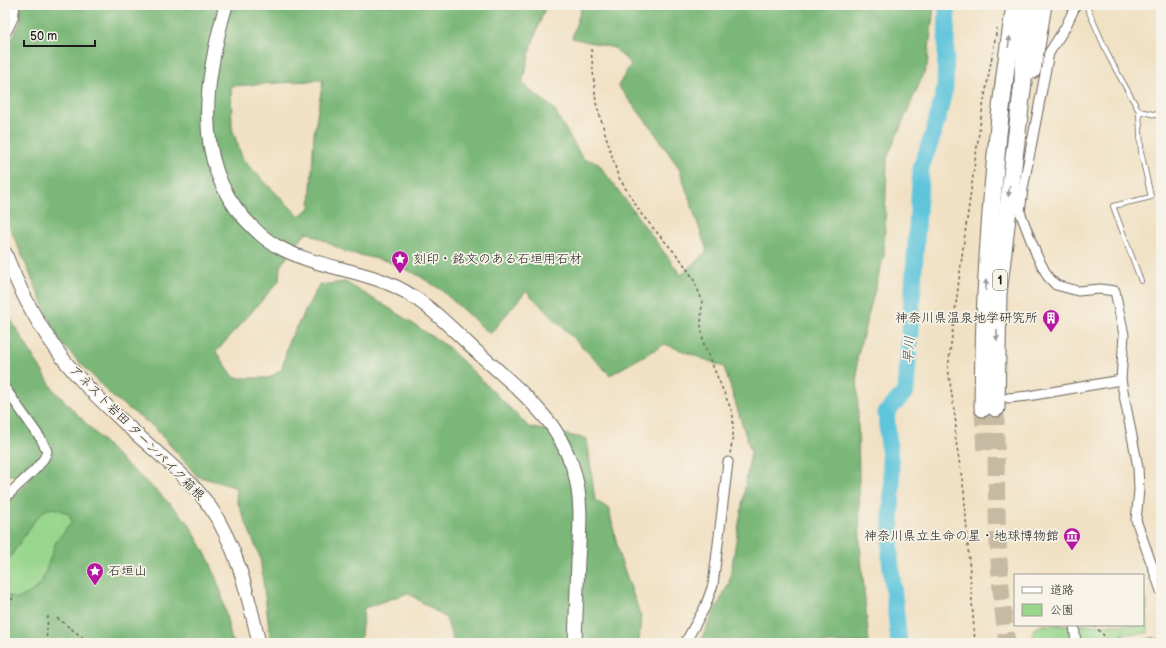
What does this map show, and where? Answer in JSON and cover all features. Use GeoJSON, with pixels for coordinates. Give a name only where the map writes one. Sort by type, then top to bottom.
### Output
{"type":"FeatureCollection","features":[{"type":"Feature","properties":{"kind":"highway","name":"1"},"geometry":{"type":"LineString","coordinates":[[996,405],[986,270],[1007,54],[1015,5]]}},
{"type":"Feature","properties":{"kind":"highway","name":"1"},"geometry":{"type":"LineString","coordinates":[[994,192],[1012,79],[1025,31],[1029,5]]}},
{"type":"Feature","properties":{"kind":"highway","name":"1"},"geometry":{"type":"LineString","coordinates":[[1014,152],[1030,80],[1043,5]]}},
{"type":"Feature","properties":{"kind":"highway","name":"1"},"geometry":{"type":"LineString","coordinates":[[996,405],[998,294],[1023,82],[1025,31]]}},
{"type":"Feature","properties":{"kind":"street"},"geometry":{"type":"LineString","coordinates":[[5,30],[11,18],[13,5]]}},
{"type":"Feature","properties":{"kind":"street"},"geometry":{"type":"LineString","coordinates":[[226,5],[214,52],[207,130],[210,153],[223,189],[235,208],[250,226],[274,245],[302,258],[386,282],[412,295],[526,397],[550,423],[566,451],[578,488],[580,509],[575,643]]}},
{"type":"Feature","properties":{"kind":"street"},"geometry":{"type":"LineString","coordinates":[[1076,5],[1065,28],[1049,53],[1023,188],[1020,212],[1037,256],[1048,277],[1056,285],[1078,291],[1100,289],[1115,291],[1124,335],[1122,380],[1138,467],[1139,490],[1136,520],[1161,591]]}},
{"type":"Feature","properties":{"kind":"street","name":"アネスト岩田 ターンパイク箱根"},"geometry":{"type":"LineString","coordinates":[[5,253],[17,283],[36,319],[54,348],[80,379],[104,404],[190,485],[209,506],[223,528],[237,560],[259,643]]}},
{"type":"Feature","properties":{"kind":"street"},"geometry":{"type":"LineString","coordinates":[[996,405],[1035,395],[1122,380]]}},
{"type":"Feature","properties":{"kind":"street"},"geometry":{"type":"LineString","coordinates":[[5,388],[41,439],[47,451],[43,460],[13,489],[5,499]]}},
{"type":"Feature","properties":{"kind":"street"},"geometry":{"type":"LineString","coordinates":[[685,643],[705,607],[712,585],[728,462]]}},
{"type":"Feature","properties":{"kind":"street"},"geometry":{"type":"LineString","coordinates":[[1074,626],[1076,643]]}},
{"type":"Feature","properties":{"kind":"lane"},"geometry":{"type":"LineString","coordinates":[[1086,5],[1110,59],[1139,111],[1141,152],[1151,197],[1113,206],[1141,281]]}},
{"type":"Feature","properties":{"kind":"lane"},"geometry":{"type":"LineString","coordinates":[[1139,111],[1161,116]]}},
{"type":"Feature","properties":{"kind":"lane"},"geometry":{"type":"LineString","coordinates":[[1122,643],[1161,641]]}},
{"type":"Feature","properties":{"kind":"path"},"geometry":{"type":"LineString","coordinates":[[975,643],[964,491],[955,435],[956,424],[948,368],[962,248],[998,24]]}},
{"type":"Feature","properties":{"kind":"path"},"geometry":{"type":"LineString","coordinates":[[591,49],[596,103],[618,176],[642,215],[681,260],[693,278],[702,300],[701,326],[704,345],[733,414],[733,437],[728,462]]}},
{"type":"Feature","properties":{"kind":"path"},"geometry":{"type":"LineString","coordinates":[[5,617],[14,594]]}},
{"type":"Feature","properties":{"kind":"path"},"geometry":{"type":"LineString","coordinates":[[46,643],[48,616]]}},
{"type":"Feature","properties":{"kind":"path"},"geometry":{"type":"LineString","coordinates":[[57,618],[90,643]]}},
{"type":"Feature","properties":{"kind":"path"},"geometry":{"type":"LineString","coordinates":[[1095,626],[1111,643]]}},
{"type":"Feature","properties":{"kind":"green space"},"geometry":{"type":"Polygon","coordinates":[[[20,5],[546,5],[532,44],[522,84],[553,108],[583,159],[597,162],[681,275],[707,251],[679,168],[652,129],[618,86],[631,64],[614,48],[572,38],[582,5],[934,5],[927,66],[887,158],[884,255],[857,358],[860,546],[869,643],[699,643],[729,583],[751,452],[724,367],[665,344],[610,375],[526,291],[490,334],[440,289],[416,274],[387,261],[346,252],[307,232],[280,266],[279,281],[216,352],[235,378],[269,378],[282,369],[289,341],[319,285],[345,282],[389,308],[448,347],[529,427],[587,439],[595,500],[609,509],[620,558],[641,616],[639,643],[454,643],[446,618],[408,593],[364,608],[360,643],[271,643],[260,557],[237,501],[235,487],[197,476],[154,427],[113,397],[59,341],[5,216],[5,52],[21,21],[20,5]],[[323,80],[231,86],[232,128],[243,160],[299,216],[310,208],[314,134],[323,80]]]}},
{"type":"Feature","properties":{"kind":"green space"},"geometry":{"type":"Polygon","coordinates":[[[5,310],[53,389],[119,458],[162,496],[188,522],[210,562],[221,592],[231,638],[235,643],[5,643],[5,595],[18,599],[36,589],[42,581],[56,542],[72,522],[69,514],[59,510],[48,509],[43,512],[25,534],[5,565],[5,503],[31,479],[5,474],[5,310]]]}},
{"type":"Feature","properties":{"kind":"green space"},"geometry":{"type":"Polygon","coordinates":[[[37,494],[105,518],[5,643],[5,533],[37,494]]]}},
{"type":"Feature","properties":{"kind":"green space"},"geometry":{"type":"Polygon","coordinates":[[[1144,598],[1147,601],[1148,633],[1122,634],[1122,643],[1034,643],[1033,630],[1040,626],[1144,626],[1144,598]]]}},
{"type":"Feature","properties":{"kind":"waterway","name":"早川"},"geometry":{"type":"LineString","coordinates":[[899,643],[890,558],[892,482],[886,413],[906,391],[921,167],[933,135],[945,88],[947,5]]}},
{"type":"Feature","properties":{"kind":"tunnel"},"geometry":{"type":"LineString","coordinates":[[983,408],[985,457]]}},
{"type":"Feature","properties":{"kind":"tunnel"},"geometry":{"type":"LineString","coordinates":[[996,408],[999,555],[1003,614],[1007,643]]}},
{"type":"Feature","properties":{"kind":"place","name":"刻印・銘文のある石垣用石材"},"geometry":{"type":"Point","coordinates":[400,274]}},
{"type":"Feature","properties":{"kind":"place","name":"神奈川県温泉地学研究所"},"geometry":{"type":"Point","coordinates":[1051,333]}},
{"type":"Feature","properties":{"kind":"place","name":"神奈川県立生命の星・地球博物館"},"geometry":{"type":"Point","coordinates":[1072,551]}},
{"type":"Feature","properties":{"kind":"place","name":"石垣山"},"geometry":{"type":"Point","coordinates":[95,586]}}]}
